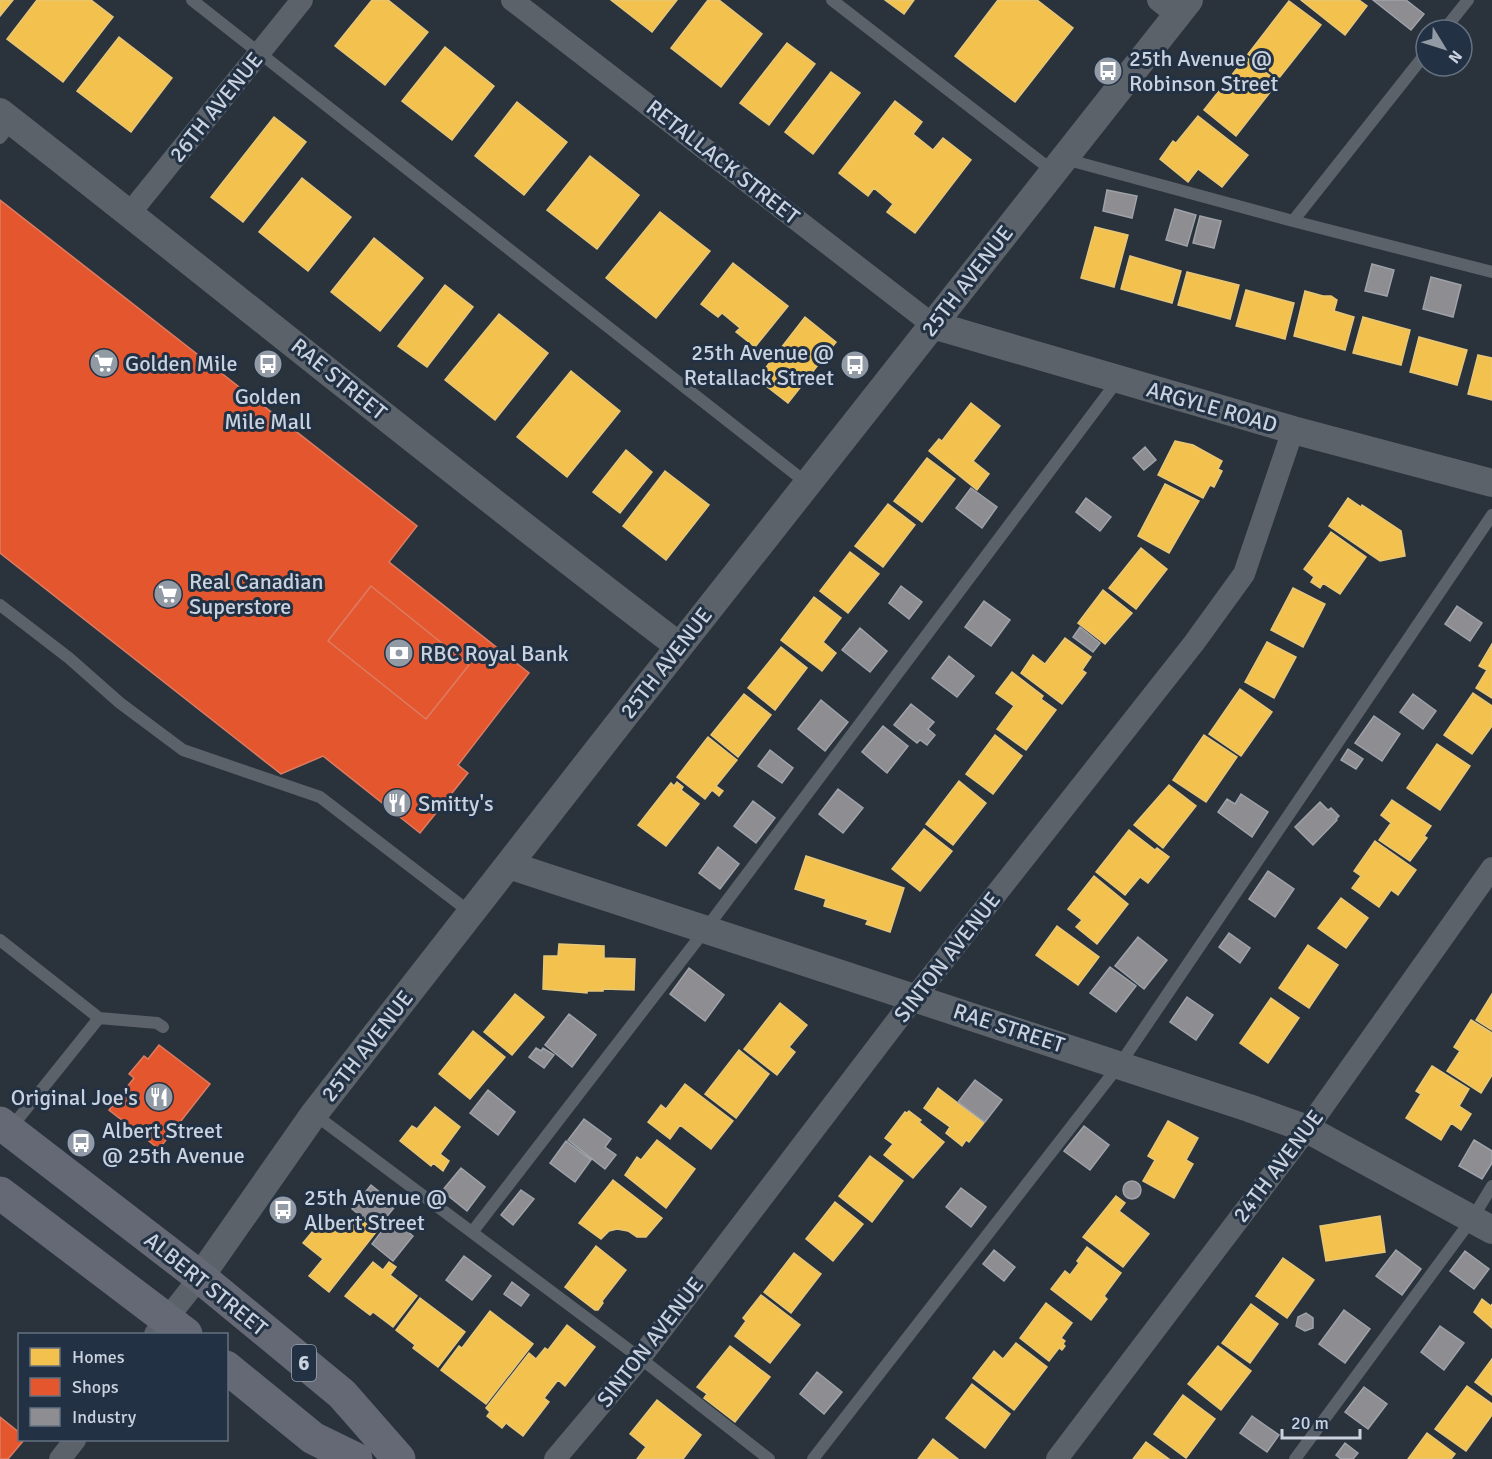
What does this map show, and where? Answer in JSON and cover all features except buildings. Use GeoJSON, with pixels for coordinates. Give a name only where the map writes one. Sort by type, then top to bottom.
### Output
{"type":"FeatureCollection","features":[{"type":"Feature","properties":{"kind":"main road","name":"ALBERT STREET"},"geometry":{"type":"LineString","coordinates":[[5,1126],[200,1277],[342,1394],[399,1459]]}},
{"type":"Feature","properties":{"kind":"main road"},"geometry":{"type":"LineString","coordinates":[[0,1193],[169,1330]]}},
{"type":"Feature","properties":{"kind":"main road","name":"6"},"geometry":{"type":"LineString","coordinates":[[228,1369],[313,1438],[356,1459]]}},
{"type":"Feature","properties":{"kind":"street","name":"26TH AVENUE"},"geometry":{"type":"LineString","coordinates":[[130,213],[302,0]]}},
{"type":"Feature","properties":{"kind":"street","name":"RETALLACK STREET"},"geometry":{"type":"LineString","coordinates":[[512,0],[933,325]]}},
{"type":"Feature","properties":{"kind":"street","name":"25TH AVENUE"},"geometry":{"type":"LineString","coordinates":[[169,1330],[200,1277],[314,1114],[679,646],[1059,165],[1175,5]]}},
{"type":"Feature","properties":{"kind":"street","name":"RAE STREET"},"geometry":{"type":"LineString","coordinates":[[4,124],[130,213],[484,495],[679,646]]}},
{"type":"Feature","properties":{"kind":"street","name":"ARGYLE ROAD"},"geometry":{"type":"LineString","coordinates":[[933,325],[1118,380],[1492,483]]}},
{"type":"Feature","properties":{"kind":"street","name":"SINTON AVENUE"},"geometry":{"type":"LineString","coordinates":[[555,1459],[640,1358],[915,997],[1194,643],[1244,574],[1293,429]]}},
{"type":"Feature","properties":{"kind":"street","name":"RAE STREET"},"geometry":{"type":"LineString","coordinates":[[509,865],[1120,1064],[1306,1129],[1482,1224]]}},
{"type":"Feature","properties":{"kind":"street","name":"24TH AVENUE"},"geometry":{"type":"LineString","coordinates":[[1057,1459],[1306,1129],[1492,868]]}},
{"type":"Feature","properties":{"kind":"street"},"geometry":{"type":"LineString","coordinates":[[60,1459],[74,1441]]}},
{"type":"Feature","properties":{"kind":"lane"},"geometry":{"type":"LineString","coordinates":[[192,0],[807,484]]}},
{"type":"Feature","properties":{"kind":"lane"},"geometry":{"type":"LineString","coordinates":[[832,0],[1059,165],[1492,272]]}},
{"type":"Feature","properties":{"kind":"lane"},"geometry":{"type":"LineString","coordinates":[[1454,18],[1468,0]]}},
{"type":"Feature","properties":{"kind":"lane"},"geometry":{"type":"LineString","coordinates":[[1293,221],[1414,68]]}},
{"type":"Feature","properties":{"kind":"lane"},"geometry":{"type":"LineString","coordinates":[[472,1231],[705,930],[1118,380]]}},
{"type":"Feature","properties":{"kind":"lane"},"geometry":{"type":"LineString","coordinates":[[813,1459],[1120,1064],[1492,515]]}},
{"type":"Feature","properties":{"kind":"lane"},"geometry":{"type":"LineString","coordinates":[[0,605],[69,658],[120,704],[183,750],[320,797],[471,913]]}},
{"type":"Feature","properties":{"kind":"lane"},"geometry":{"type":"LineString","coordinates":[[0,940],[99,1018],[157,1023],[163,1027]]}},
{"type":"Feature","properties":{"kind":"lane"},"geometry":{"type":"LineString","coordinates":[[5,1126],[99,1018]]}},
{"type":"Feature","properties":{"kind":"lane"},"geometry":{"type":"LineString","coordinates":[[314,1114],[640,1358],[769,1459]]}},
{"type":"Feature","properties":{"kind":"lane"},"geometry":{"type":"LineString","coordinates":[[1296,1459],[1482,1224],[1492,1186]]}},
{"type":"Feature","properties":{"kind":"place","name":"25th Avenue @ Robinson Street"},"geometry":{"type":"Point","coordinates":[1108,71]}},
{"type":"Feature","properties":{"kind":"place","name":"Golden Mile"},"geometry":{"type":"Point","coordinates":[104,363]}},
{"type":"Feature","properties":{"kind":"place","name":"Golden Mile Mall"},"geometry":{"type":"Point","coordinates":[268,364]}},
{"type":"Feature","properties":{"kind":"place","name":"25th Avenue @ Retallack Street"},"geometry":{"type":"Point","coordinates":[855,365]}},
{"type":"Feature","properties":{"kind":"place","name":"Real Canadian Superstore"},"geometry":{"type":"Point","coordinates":[168,594]}},
{"type":"Feature","properties":{"kind":"place","name":"RBC Royal Bank"},"geometry":{"type":"Point","coordinates":[399,653]}},
{"type":"Feature","properties":{"kind":"place","name":"Smitty's"},"geometry":{"type":"Point","coordinates":[397,803]}},
{"type":"Feature","properties":{"kind":"place","name":"Original Joe's"},"geometry":{"type":"Point","coordinates":[159,1097]}},
{"type":"Feature","properties":{"kind":"place","name":"Albert Street @ 25th Avenue"},"geometry":{"type":"Point","coordinates":[81,1143]}},
{"type":"Feature","properties":{"kind":"place","name":"25th Avenue @ Albert Street"},"geometry":{"type":"Point","coordinates":[283,1210]}}]}
